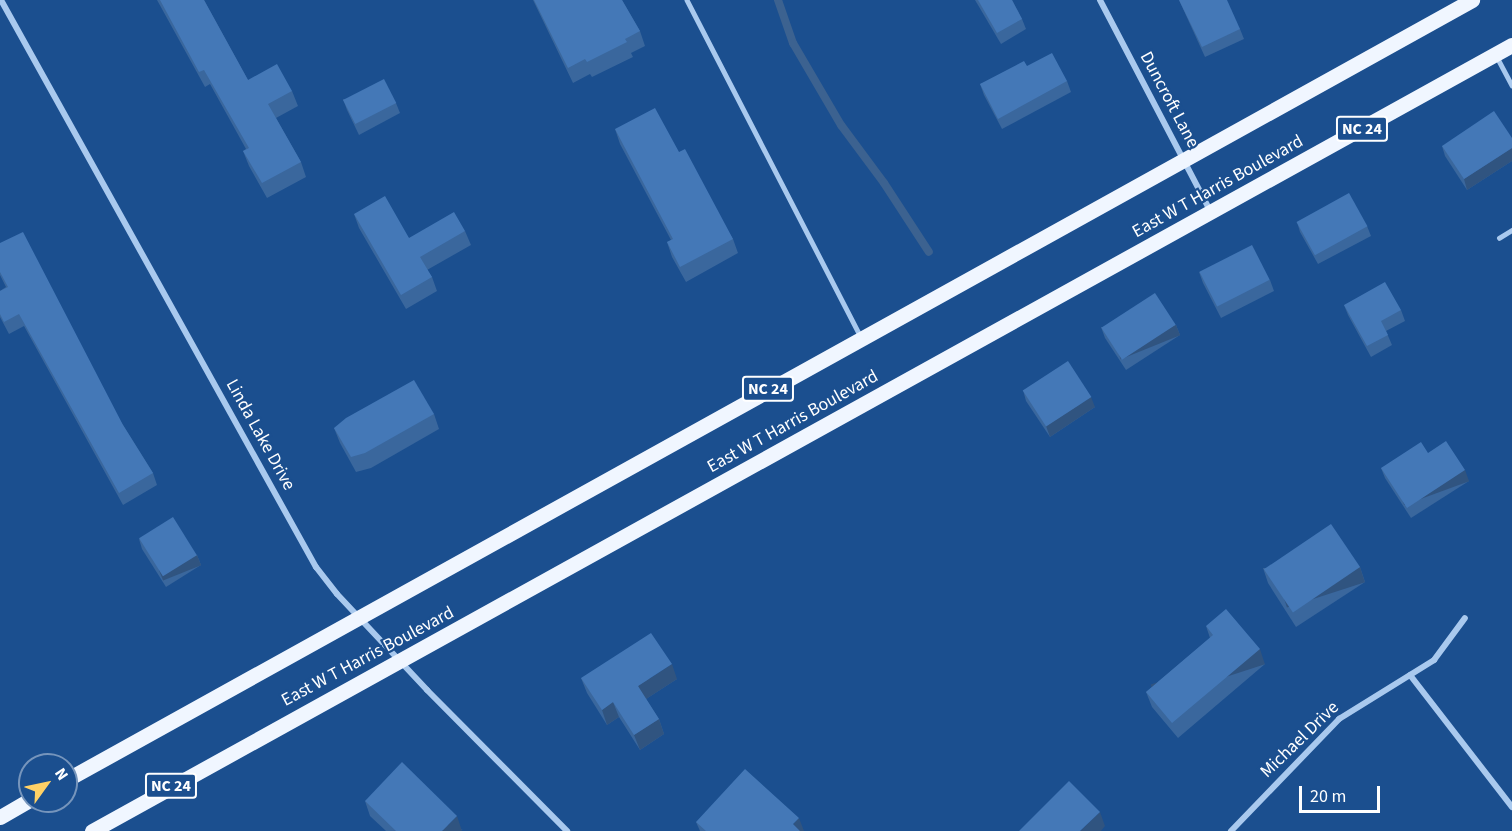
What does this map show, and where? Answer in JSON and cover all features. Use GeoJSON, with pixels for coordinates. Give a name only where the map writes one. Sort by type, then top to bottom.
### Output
{"type":"FeatureCollection","features":[{"type":"Feature","properties":{"kind":"main road","name":"East W T Harris Boulevard"},"geometry":{"type":"LineString","coordinates":[[78,773],[1472,0]]}},
{"type":"Feature","properties":{"kind":"main road","name":"East W T Harris Boulevard"},"geometry":{"type":"LineString","coordinates":[[92,831],[1512,45]]}},
{"type":"Feature","properties":{"kind":"main road"},"geometry":{"type":"LineString","coordinates":[[0,817],[18,807]]}},
{"type":"Feature","properties":{"kind":"street","name":"Linda Lake Drive"},"geometry":{"type":"LineString","coordinates":[[1,0],[316,567],[359,618],[506,772],[567,831]]}},
{"type":"Feature","properties":{"kind":"street","name":"Duncroft Lane"},"geometry":{"type":"LineString","coordinates":[[1100,0],[1212,213]]}},
{"type":"Feature","properties":{"kind":"street","name":"Michael Drive"},"geometry":{"type":"LineString","coordinates":[[1231,831],[1339,719],[1434,660],[1465,618]]}},
{"type":"Feature","properties":{"kind":"street"},"geometry":{"type":"LineString","coordinates":[[1410,675],[1512,807]]}},
{"type":"Feature","properties":{"kind":"lane"},"geometry":{"type":"LineString","coordinates":[[687,0],[861,337]]}},
{"type":"Feature","properties":{"kind":"lane"},"geometry":{"type":"LineString","coordinates":[[1496,55],[1512,85]]}},
{"type":"Feature","properties":{"kind":"lane"},"geometry":{"type":"LineString","coordinates":[[1499,238],[1512,231]]}},
{"type":"Feature","properties":{"kind":"building"},"geometry":{"type":"Polygon","coordinates":[[[160,0],[204,0],[248,80],[277,64],[292,91],[268,104],[301,162],[262,183],[243,151],[249,148],[204,70],[199,72],[160,0]]]}},
{"type":"Feature","properties":{"kind":"building"},"geometry":{"type":"Polygon","coordinates":[[[534,0],[622,0],[640,31],[625,39],[627,42],[587,62],[585,59],[568,68],[534,0]]]}},
{"type":"Feature","properties":{"kind":"building"},"geometry":{"type":"Polygon","coordinates":[[[978,0],[1012,0],[1022,19],[997,33],[978,0]]]}},
{"type":"Feature","properties":{"kind":"building"},"geometry":{"type":"Polygon","coordinates":[[[1179,0],[1227,0],[1240,29],[1202,47],[1179,0]]]}},
{"type":"Feature","properties":{"kind":"building"},"geometry":{"type":"Polygon","coordinates":[[[1052,53],[1067,81],[998,119],[980,84],[1024,61],[1027,66],[1052,53]]]}},
{"type":"Feature","properties":{"kind":"building"},"geometry":{"type":"Polygon","coordinates":[[[384,79],[396,103],[355,124],[343,100],[384,79]]]}},
{"type":"Feature","properties":{"kind":"building"},"geometry":{"type":"Polygon","coordinates":[[[655,108],[679,152],[685,149],[733,239],[680,267],[667,242],[673,239],[615,129],[655,108]]]}},
{"type":"Feature","properties":{"kind":"building"},"geometry":{"type":"Polygon","coordinates":[[[1494,111],[1512,138],[1512,148],[1464,179],[1442,146],[1494,111]]]}},
{"type":"Feature","properties":{"kind":"building"},"geometry":{"type":"Polygon","coordinates":[[[1349,193],[1367,226],[1315,255],[1297,222],[1349,193]]]}},
{"type":"Feature","properties":{"kind":"building"},"geometry":{"type":"Polygon","coordinates":[[[385,196],[409,238],[454,212],[465,231],[420,257],[432,277],[401,295],[354,214],[385,196]]]}},
{"type":"Feature","properties":{"kind":"building"},"geometry":{"type":"Polygon","coordinates":[[[23,232],[123,425],[153,473],[119,493],[19,314],[4,322],[0,314],[0,291],[8,287],[0,272],[0,243],[23,232]]]}},
{"type":"Feature","properties":{"kind":"building"},"geometry":{"type":"Polygon","coordinates":[[[1252,245],[1270,280],[1217,307],[1199,272],[1252,245]]]}},
{"type":"Feature","properties":{"kind":"building"},"geometry":{"type":"Polygon","coordinates":[[[1385,282],[1401,310],[1381,321],[1388,335],[1367,346],[1344,305],[1385,282]]]}},
{"type":"Feature","properties":{"kind":"building"},"geometry":{"type":"Polygon","coordinates":[[[1155,293],[1176,325],[1122,360],[1101,328],[1155,293]]]}},
{"type":"Feature","properties":{"kind":"building"},"geometry":{"type":"Polygon","coordinates":[[[1068,361],[1091,397],[1046,426],[1023,390],[1068,361]]]}},
{"type":"Feature","properties":{"kind":"building"},"geometry":{"type":"Polygon","coordinates":[[[414,380],[434,414],[365,453],[351,457],[334,428],[346,418],[414,380]]]}},
{"type":"Feature","properties":{"kind":"building"},"geometry":{"type":"Polygon","coordinates":[[[1446,441],[1465,470],[1407,508],[1381,468],[1421,442],[1428,453],[1446,441]]]}},
{"type":"Feature","properties":{"kind":"building"},"geometry":{"type":"Polygon","coordinates":[[[173,517],[197,555],[163,576],[139,538],[173,517]]]}},
{"type":"Feature","properties":{"kind":"building"},"geometry":{"type":"Polygon","coordinates":[[[1331,524],[1360,567],[1293,612],[1264,569],[1331,524]]]}},
{"type":"Feature","properties":{"kind":"building"},"geometry":{"type":"Polygon","coordinates":[[[1226,609],[1260,649],[1172,723],[1146,692],[1213,635],[1206,626],[1226,609]]]}},
{"type":"Feature","properties":{"kind":"building"},"geometry":{"type":"Polygon","coordinates":[[[651,633],[672,664],[638,686],[659,719],[634,735],[613,702],[602,710],[581,678],[651,633]]]}},
{"type":"Feature","properties":{"kind":"building"},"geometry":{"type":"Polygon","coordinates":[[[402,762],[457,816],[442,831],[396,831],[365,801],[402,762]]]}},
{"type":"Feature","properties":{"kind":"building"},"geometry":{"type":"Polygon","coordinates":[[[745,769],[799,818],[793,824],[800,831],[706,831],[696,822],[745,769]]]}},
{"type":"Feature","properties":{"kind":"building"},"geometry":{"type":"Polygon","coordinates":[[[1069,781],[1100,812],[1080,831],[1019,831],[1069,781]]]}},
{"type":"Feature","properties":{"kind":"waterway"},"geometry":{"type":"LineString","coordinates":[[778,0],[793,43],[841,125],[884,183],[929,252]]}}]}
